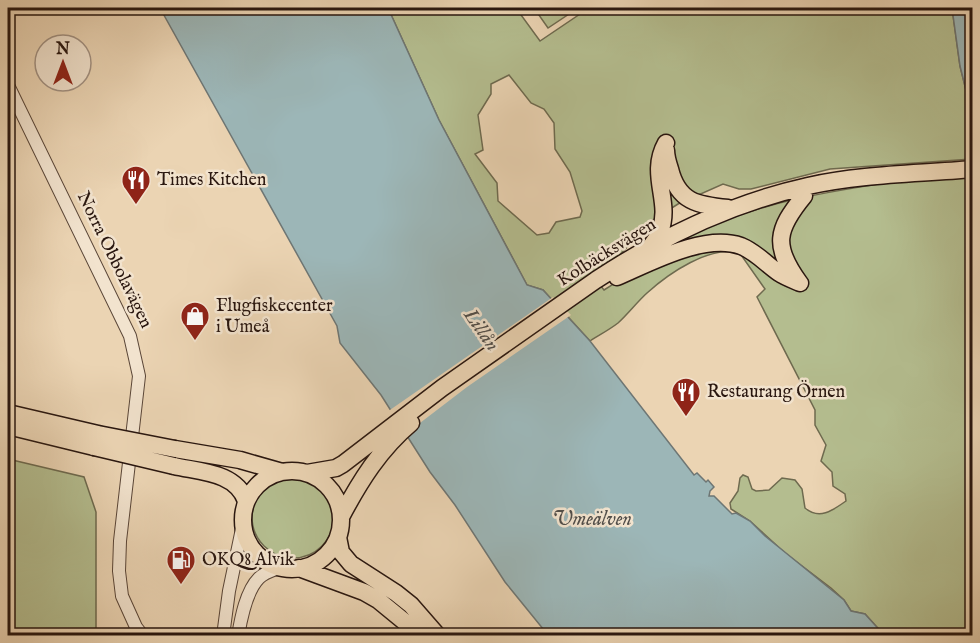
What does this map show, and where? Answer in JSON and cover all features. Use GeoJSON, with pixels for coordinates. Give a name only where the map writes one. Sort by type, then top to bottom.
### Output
{"type":"FeatureCollection","features":[{"type":"Feature","properties":{"kind":"highway"},"geometry":{"type":"LineString","coordinates":[[649,248],[660,232],[663,220],[664,205],[658,163],[666,143],[666,155],[673,182],[680,193],[690,201],[706,206],[733,209]]}},
{"type":"Feature","properties":{"kind":"highway","name":"Kolbäcksvägen"},"geometry":{"type":"LineString","coordinates":[[307,473],[336,468],[380,442],[442,388],[649,248],[686,228],[733,209],[808,186],[972,169]]}},
{"type":"Feature","properties":{"kind":"highway","name":"Kolbäcksvägen"},"geometry":{"type":"LineString","coordinates":[[598,284],[616,277],[687,236],[747,213],[804,196],[903,177],[972,176]]}},
{"type":"Feature","properties":{"kind":"highway"},"geometry":{"type":"LineString","coordinates":[[616,277],[680,251],[725,243],[740,246],[754,253],[780,274],[800,283],[783,256],[780,241],[784,222],[804,196]]}},
{"type":"Feature","properties":{"kind":"highway"},"geometry":{"type":"LineString","coordinates":[[8,413],[96,441]]}},
{"type":"Feature","properties":{"kind":"highway"},"geometry":{"type":"LineString","coordinates":[[8,426],[96,441],[175,458],[228,479],[243,491],[246,501],[243,524],[253,550],[268,562],[281,567],[299,568],[347,585],[378,600],[422,636]]}},
{"type":"Feature","properties":{"kind":"highway","name":"Kolbäcksvägen"},"geometry":{"type":"LineString","coordinates":[[341,517],[380,442]]}},
{"type":"Feature","properties":{"kind":"highway"},"geometry":{"type":"LineString","coordinates":[[175,458],[240,460],[282,472]]}},
{"type":"Feature","properties":{"kind":"highway"},"geometry":{"type":"LineString","coordinates":[[246,501],[262,481],[282,472],[295,471],[307,473],[326,485],[334,495],[341,517],[338,537],[333,547],[320,560],[299,568]]}},
{"type":"Feature","properties":{"kind":"highway"},"geometry":{"type":"LineString","coordinates":[[338,537],[344,558],[411,605],[438,636]]}},
{"type":"Feature","properties":{"kind":"street","name":"Norra Obbolavägen"},"geometry":{"type":"LineString","coordinates":[[8,85],[130,336],[139,376],[120,541],[119,571],[122,596],[136,627],[143,636]]}},
{"type":"Feature","properties":{"kind":"street"},"geometry":{"type":"LineString","coordinates":[[223,636],[229,591],[243,524]]}},
{"type":"Feature","properties":{"kind":"street"},"geometry":{"type":"LineString","coordinates":[[238,636],[243,615],[255,585],[266,573],[281,567]]}},
{"type":"Feature","properties":{"kind":"green space"},"geometry":{"type":"Polygon","coordinates":[[[388,8],[516,8],[540,41],[589,8],[952,8],[960,66],[966,90],[972,159],[830,169],[751,189],[739,189],[723,184],[678,204],[634,232],[628,246],[617,258],[553,301],[543,290],[527,285],[439,120],[388,8]],[[509,75],[491,84],[491,94],[478,115],[483,150],[475,154],[497,183],[498,201],[537,235],[549,233],[556,222],[580,217],[582,211],[570,172],[555,149],[554,123],[544,109],[531,103],[509,75]]]}},
{"type":"Feature","properties":{"kind":"green space"},"geometry":{"type":"Polygon","coordinates":[[[534,8],[578,8],[548,28],[534,8]]]}},
{"type":"Feature","properties":{"kind":"green space"},"geometry":{"type":"Polygon","coordinates":[[[972,170],[972,635],[884,635],[865,614],[851,611],[844,600],[831,588],[785,553],[750,521],[731,509],[730,503],[738,491],[740,478],[743,475],[748,477],[752,489],[756,491],[769,490],[782,478],[795,480],[802,489],[805,508],[810,512],[825,513],[846,501],[845,494],[833,486],[832,472],[821,461],[826,445],[815,425],[815,410],[757,297],[765,289],[739,252],[727,251],[703,257],[666,277],[618,323],[590,341],[559,307],[596,280],[604,290],[688,236],[757,209],[828,192],[972,170]]]}},
{"type":"Feature","properties":{"kind":"green space"},"geometry":{"type":"Polygon","coordinates":[[[8,459],[84,477],[96,512],[96,634],[94,635],[8,635],[8,459]]]}},
{"type":"Feature","properties":{"kind":"green space"},"geometry":{"type":"Polygon","coordinates":[[[293,476],[309,479],[322,488],[331,501],[334,517],[331,533],[322,546],[309,555],[293,558],[277,555],[264,546],[255,533],[252,517],[255,501],[264,488],[277,479],[293,476]]]}},
{"type":"Feature","properties":{"kind":"water","name":"Umeälven"},"geometry":{"type":"Polygon","coordinates":[[[160,8],[388,8],[439,120],[527,285],[543,290],[590,341],[694,475],[697,473],[714,487],[709,496],[714,496],[732,514],[736,513],[750,521],[765,536],[844,600],[851,611],[865,614],[884,635],[548,635],[505,582],[381,395],[340,343],[337,326],[160,8]]]}},
{"type":"Feature","properties":{"kind":"water"},"geometry":{"type":"Polygon","coordinates":[[[952,8],[972,8],[972,149],[966,90],[960,66],[952,8]]]}},
{"type":"Feature","properties":{"kind":"pier"},"geometry":{"type":"Polygon","coordinates":[[[553,297],[571,315],[467,387],[403,436],[387,412],[553,297]]]}},
{"type":"Feature","properties":{"kind":"place","name":"Times Kitchen"},"geometry":{"type":"Point","coordinates":[136,206]}},
{"type":"Feature","properties":{"kind":"place","name":"Flugfiskecenter i Umeå"},"geometry":{"type":"Point","coordinates":[195,342]}},
{"type":"Feature","properties":{"kind":"place","name":"Restaurang Örnen"},"geometry":{"type":"Point","coordinates":[686,418]}},
{"type":"Feature","properties":{"kind":"place","name":"OKQ8 Alvik"},"geometry":{"type":"Point","coordinates":[181,586]}},
{"type":"Feature","properties":{"kind":"water label","name":"Lillån"},"geometry":{"type":"Point","coordinates":[481,330]}}]}
